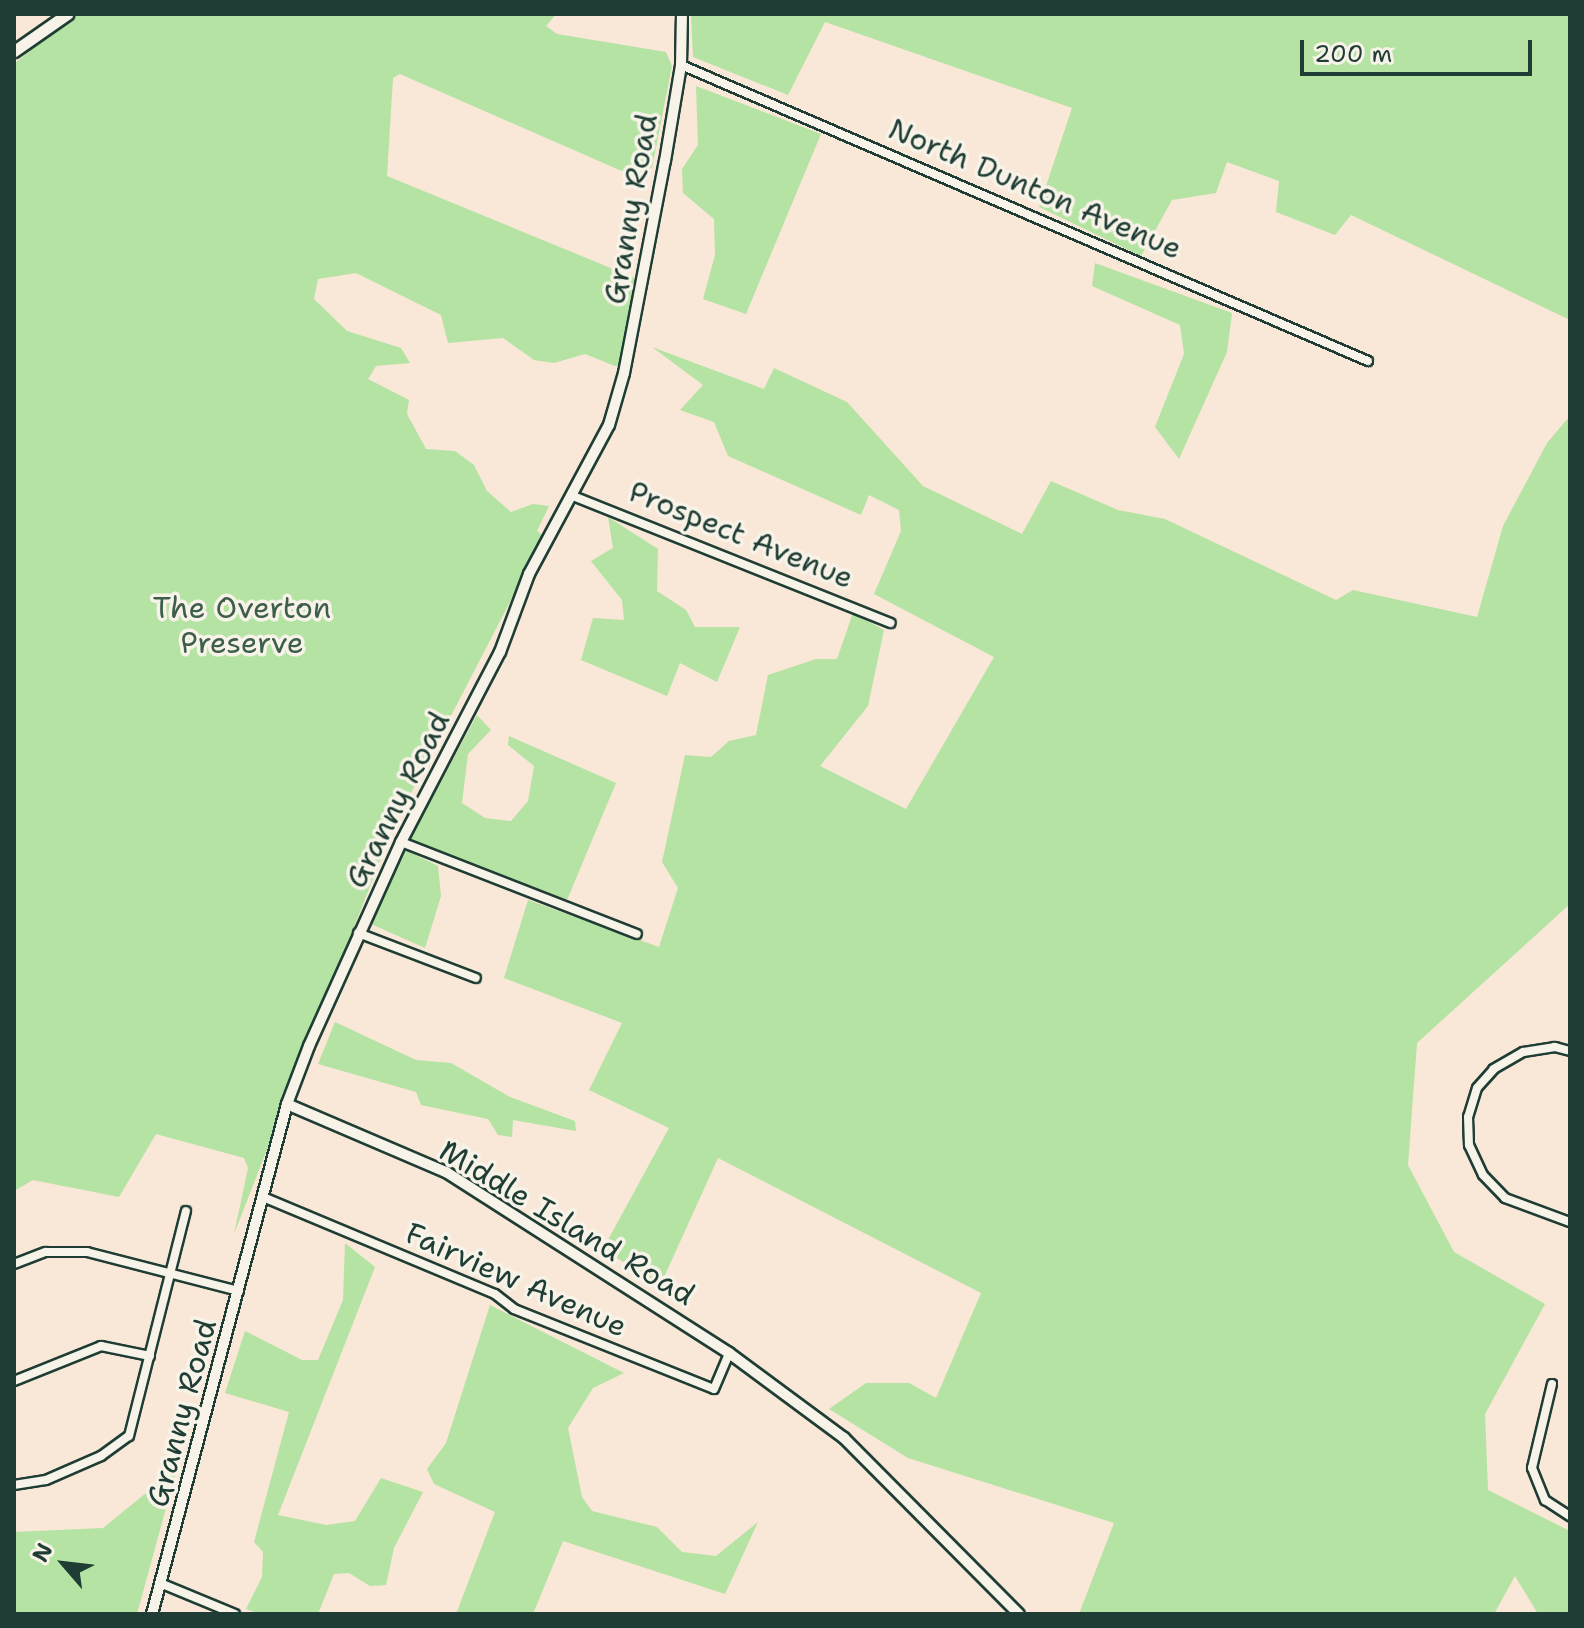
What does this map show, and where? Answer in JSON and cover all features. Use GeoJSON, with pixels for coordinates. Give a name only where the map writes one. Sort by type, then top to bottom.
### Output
{"type":"FeatureCollection","features":[{"type":"Feature","properties":{"kind":"main road"},"geometry":{"type":"LineString","coordinates":[[14,51],[67,14]]}},
{"type":"Feature","properties":{"kind":"street","name":"Granny Road"},"geometry":{"type":"LineString","coordinates":[[152,1614],[287,1104],[358,933],[401,842],[484,685],[529,574],[609,425],[624,373],[681,65],[682,14]]}},
{"type":"Feature","properties":{"kind":"street","name":"North Dunton Avenue"},"geometry":{"type":"LineString","coordinates":[[681,65],[1368,361]]}},
{"type":"Feature","properties":{"kind":"street","name":"Prospect Avenue"},"geometry":{"type":"LineString","coordinates":[[573,496],[891,623]]}},
{"type":"Feature","properties":{"kind":"street"},"geometry":{"type":"LineString","coordinates":[[401,842],[637,934]]}},
{"type":"Feature","properties":{"kind":"street"},"geometry":{"type":"LineString","coordinates":[[358,933],[476,978]]}},
{"type":"Feature","properties":{"kind":"street"},"geometry":{"type":"LineString","coordinates":[[1570,1051],[1555,1047],[1523,1052],[1494,1069],[1477,1088],[1468,1117],[1469,1145],[1505,1198],[1570,1222]]}},
{"type":"Feature","properties":{"kind":"street","name":"Middle Island Road"},"geometry":{"type":"LineString","coordinates":[[287,1104],[446,1172],[729,1353],[844,1438],[1019,1614]]}},
{"type":"Feature","properties":{"kind":"street","name":"Fairview Avenue"},"geometry":{"type":"LineString","coordinates":[[263,1197],[495,1294],[514,1309],[714,1389],[729,1353]]}},
{"type":"Feature","properties":{"kind":"street"},"geometry":{"type":"LineString","coordinates":[[14,1485],[46,1480],[123,1444],[150,1356],[186,1211]]}},
{"type":"Feature","properties":{"kind":"street"},"geometry":{"type":"LineString","coordinates":[[14,1264],[61,1250],[169,1272],[239,1291]]}},
{"type":"Feature","properties":{"kind":"street"},"geometry":{"type":"LineString","coordinates":[[14,1381],[101,1346],[150,1356]]}},
{"type":"Feature","properties":{"kind":"street"},"geometry":{"type":"LineString","coordinates":[[1552,1384],[1532,1468],[1545,1500],[1570,1516]]}},
{"type":"Feature","properties":{"kind":"street"},"geometry":{"type":"LineString","coordinates":[[160,1583],[235,1614]]}},
{"type":"Feature","properties":{"kind":"green space","name":"The Overton Preserve"},"geometry":{"type":"Polygon","coordinates":[[[75,14],[556,14],[546,26],[557,34],[666,52],[672,66],[652,168],[640,173],[624,172],[400,74],[393,78],[387,176],[635,278],[638,285],[620,366],[615,366],[585,354],[554,363],[534,360],[503,338],[448,343],[441,315],[356,273],[318,279],[314,299],[347,331],[401,348],[410,363],[376,366],[368,379],[409,400],[407,414],[426,449],[455,451],[474,465],[487,491],[511,512],[533,504],[549,506],[537,531],[544,536],[392,830],[234,1234],[248,1168],[244,1158],[156,1134],[119,1197],[33,1180],[14,1191],[14,64],[75,14]]]}},
{"type":"Feature","properties":{"kind":"green space"},"geometry":{"type":"Polygon","coordinates":[[[691,14],[1570,14],[1570,320],[1351,215],[1335,235],[1276,212],[1279,181],[1227,162],[1216,193],[1172,200],[1141,256],[1039,207],[1072,108],[825,22],[788,95],[693,57],[691,14]]]}},
{"type":"Feature","properties":{"kind":"green space"},"geometry":{"type":"Polygon","coordinates":[[[696,86],[821,134],[746,314],[703,299],[715,255],[714,219],[683,193],[682,169],[698,145],[696,86]]]}},
{"type":"Feature","properties":{"kind":"green space"},"geometry":{"type":"Polygon","coordinates":[[[1095,263],[1232,313],[1227,352],[1179,459],[1155,427],[1184,354],[1180,325],[1092,286],[1095,263]]]}},
{"type":"Feature","properties":{"kind":"green space"},"geometry":{"type":"Polygon","coordinates":[[[652,347],[764,389],[774,368],[847,402],[923,486],[1022,534],[1051,481],[1118,510],[1165,519],[1336,600],[1353,590],[1477,617],[1503,526],[1547,443],[1570,416],[1570,904],[1417,1043],[1408,1165],[1454,1252],[1545,1304],[1485,1414],[1488,1490],[1570,1531],[1570,1614],[1538,1614],[1515,1576],[1494,1614],[1079,1614],[1114,1523],[908,1458],[829,1409],[866,1383],[909,1383],[936,1398],[981,1293],[718,1158],[660,1286],[603,1249],[669,1128],[589,1090],[622,1023],[504,978],[528,900],[659,947],[678,888],[662,862],[685,755],[711,757],[729,741],[756,735],[768,675],[816,659],[837,659],[853,613],[884,630],[868,706],[820,766],[906,809],[994,657],[874,594],[901,531],[899,510],[869,495],[861,515],[728,456],[714,422],[680,410],[703,385],[652,347]]]}},
{"type":"Feature","properties":{"kind":"green space"},"geometry":{"type":"Polygon","coordinates":[[[608,517],[658,549],[657,591],[686,610],[695,627],[740,627],[717,682],[680,663],[667,696],[581,660],[593,618],[624,620],[622,600],[591,561],[613,548],[608,517]]]}},
{"type":"Feature","properties":{"kind":"green space"},"geometry":{"type":"Polygon","coordinates":[[[477,715],[491,730],[468,754],[462,803],[485,818],[511,821],[528,801],[534,766],[508,745],[509,736],[616,783],[567,900],[410,839],[477,715]]]}},
{"type":"Feature","properties":{"kind":"green space"},"geometry":{"type":"Polygon","coordinates":[[[406,850],[438,866],[441,896],[425,948],[371,924],[406,850]]]}},
{"type":"Feature","properties":{"kind":"green space"},"geometry":{"type":"Polygon","coordinates":[[[335,1022],[416,1060],[451,1063],[510,1097],[575,1121],[576,1131],[513,1120],[512,1137],[498,1135],[488,1119],[421,1105],[416,1092],[318,1064],[335,1022]]]}},
{"type":"Feature","properties":{"kind":"green space"},"geometry":{"type":"Polygon","coordinates":[[[345,1243],[375,1267],[278,1515],[326,1525],[355,1521],[381,1478],[423,1492],[394,1548],[386,1585],[370,1586],[349,1573],[334,1574],[318,1614],[259,1614],[246,1609],[262,1577],[263,1552],[254,1542],[289,1412],[225,1393],[245,1331],[302,1360],[318,1360],[343,1300],[345,1243]]]}},
{"type":"Feature","properties":{"kind":"green space"},"geometry":{"type":"Polygon","coordinates":[[[490,1305],[624,1373],[593,1388],[568,1428],[582,1497],[592,1511],[657,1527],[682,1552],[716,1556],[758,1522],[725,1594],[563,1541],[533,1614],[456,1614],[495,1512],[434,1484],[427,1469],[446,1443],[490,1305]]]}},
{"type":"Feature","properties":{"kind":"green space"},"geometry":{"type":"Polygon","coordinates":[[[177,1468],[137,1614],[14,1614],[14,1532],[103,1528],[177,1468]]]}}]}
